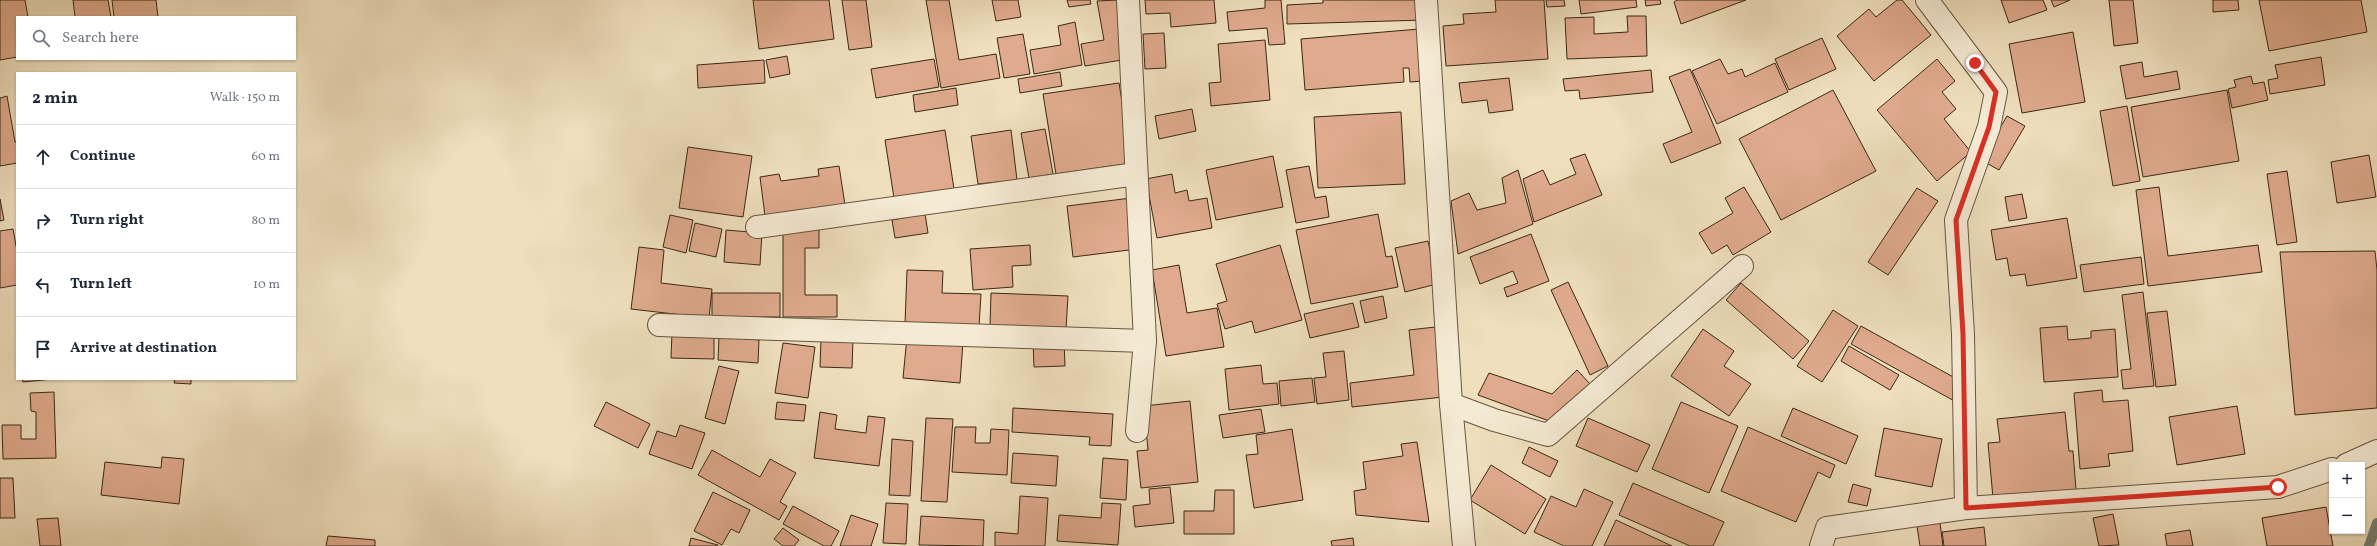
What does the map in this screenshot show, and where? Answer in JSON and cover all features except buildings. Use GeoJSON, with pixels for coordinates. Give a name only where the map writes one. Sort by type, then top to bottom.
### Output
{"type":"FeatureCollection","features":[{"type":"Feature","properties":{"kind":"street"},"geometry":{"type":"LineString","coordinates":[[1128,0],[1145,341],[1137,431]]}},
{"type":"Feature","properties":{"kind":"street"},"geometry":{"type":"LineString","coordinates":[[1426,0],[1451,404],[1464,546]]}},
{"type":"Feature","properties":{"kind":"street"},"geometry":{"type":"LineString","coordinates":[[1927,0],[1996,92],[1989,127],[1956,220],[1963,334],[1966,508]]}},
{"type":"Feature","properties":{"kind":"street"},"geometry":{"type":"LineString","coordinates":[[757,227],[1136,174]]}},
{"type":"Feature","properties":{"kind":"street"},"geometry":{"type":"LineString","coordinates":[[1451,404],[1494,420],[1548,435],[1742,266]]}},
{"type":"Feature","properties":{"kind":"street"},"geometry":{"type":"LineString","coordinates":[[658,325],[1145,341]]}},
{"type":"Feature","properties":{"kind":"street"},"geometry":{"type":"LineString","coordinates":[[2353,462],[2377,451]]}},
{"type":"Feature","properties":{"kind":"street"},"geometry":{"type":"LineString","coordinates":[[1821,546],[1827,528],[1966,508],[2278,487],[2329,470]]}},
{"type":"Feature","properties":{"kind":"waterway"},"geometry":{"type":"LineString","coordinates":[[2369,546],[2377,523]]}},
{"type":"Feature","properties":{"kind":"route"},"geometry":{"type":"LineString","coordinates":[[1975,63],[1996,92],[1989,127],[1956,220],[1963,334],[1966,508],[2278,487]]}}]}
